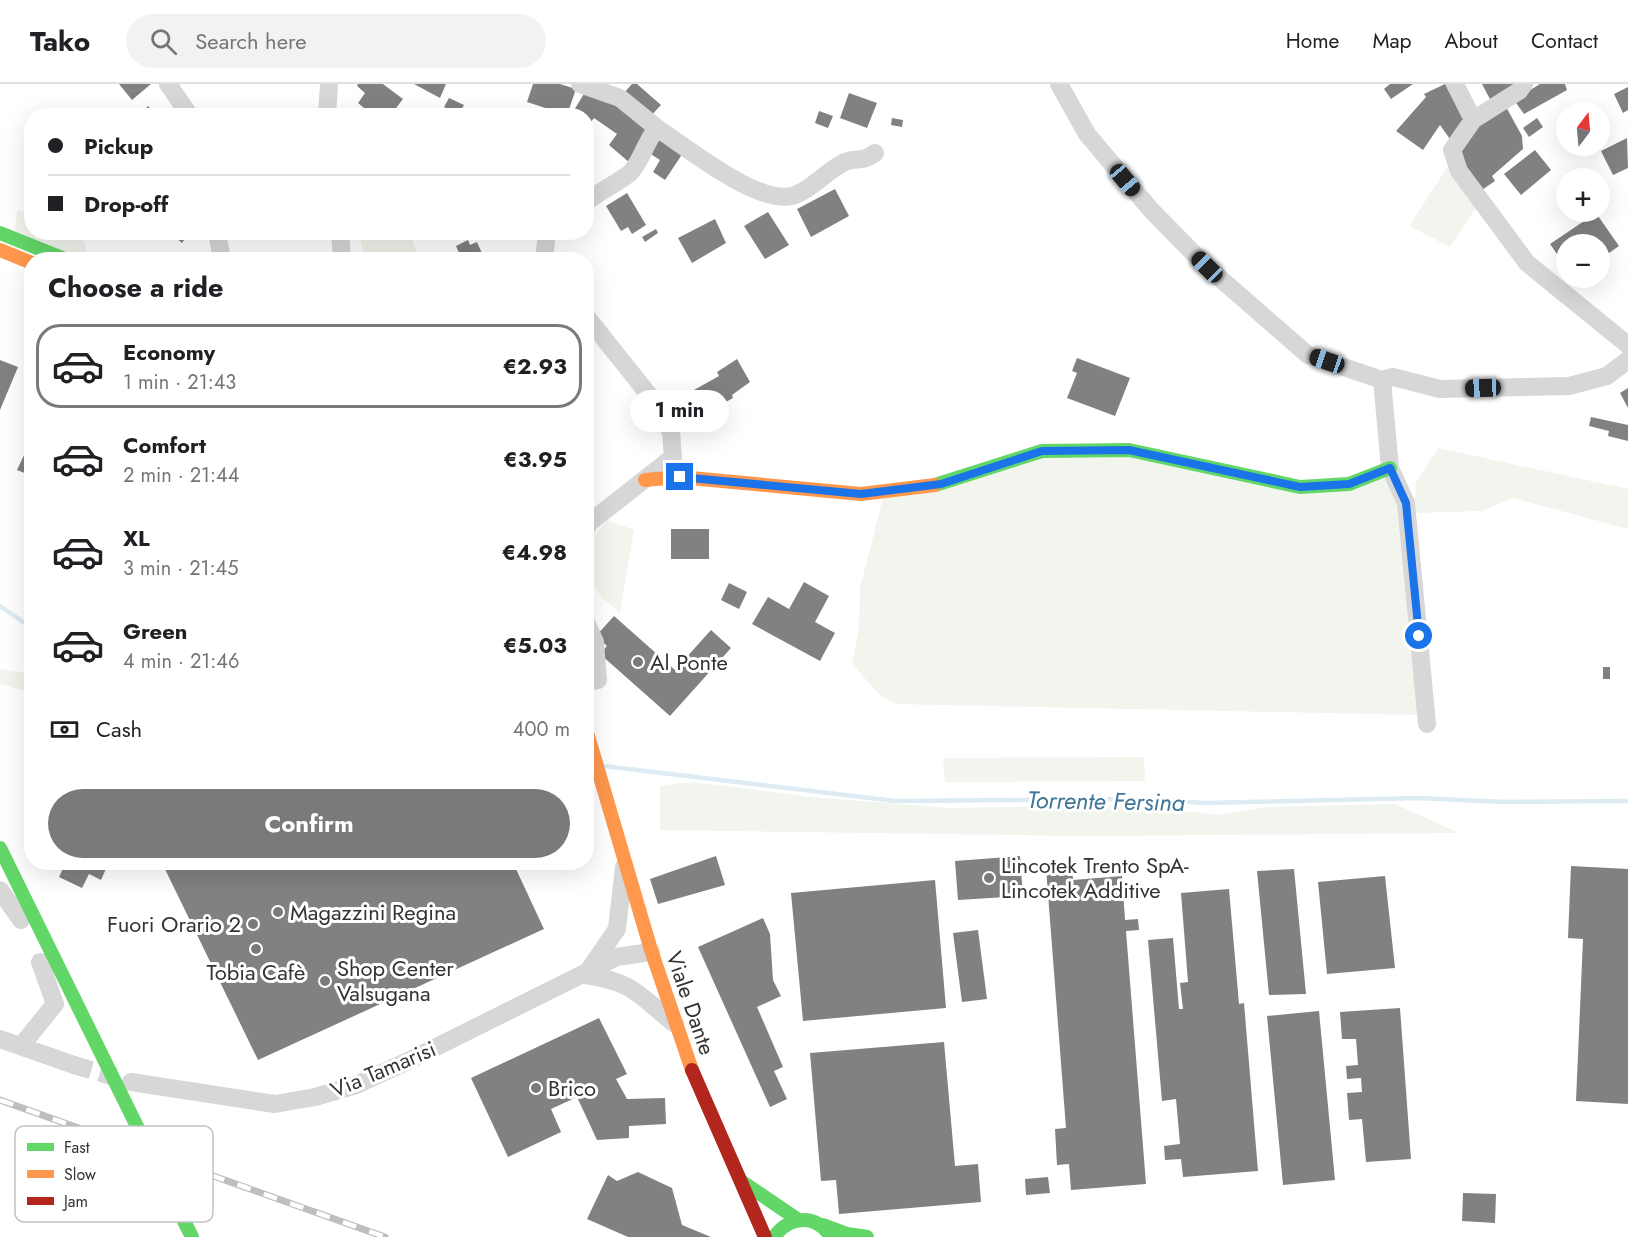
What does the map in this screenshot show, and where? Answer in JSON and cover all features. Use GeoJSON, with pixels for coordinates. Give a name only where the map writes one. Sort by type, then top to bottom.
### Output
{"type":"FeatureCollection","features":[{"type":"Feature","properties":{"kind":"main road"},"geometry":{"type":"LineString","coordinates":[[0,233],[47,252]]}},
{"type":"Feature","properties":{"kind":"main road"},"geometry":{"type":"LineString","coordinates":[[0,238],[24,257]]}},
{"type":"Feature","properties":{"kind":"main road"},"geometry":{"type":"LineString","coordinates":[[0,250],[24,260]]}},
{"type":"Feature","properties":{"kind":"main road"},"geometry":{"type":"LineString","coordinates":[[645,480],[680,477],[861,494],[941,484],[1042,451],[1129,450],[1300,487],[1349,484],[1390,468]]}},
{"type":"Feature","properties":{"kind":"main road","name":"Viale Dante"},"geometry":{"type":"LineString","coordinates":[[594,755],[651,952],[675,1024],[696,1081],[765,1237]]}},
{"type":"Feature","properties":{"kind":"main road"},"geometry":{"type":"LineString","coordinates":[[0,848],[137,1126]]}},
{"type":"Feature","properties":{"kind":"main road"},"geometry":{"type":"LineString","coordinates":[[0,896],[63,1021]]}},
{"type":"Feature","properties":{"kind":"main road"},"geometry":{"type":"LineString","coordinates":[[741,1181],[797,1219]]}},
{"type":"Feature","properties":{"kind":"main road"},"geometry":{"type":"LineString","coordinates":[[774,1237],[782,1226],[797,1219],[806,1219],[847,1234],[867,1237]]}},
{"type":"Feature","properties":{"kind":"main road"},"geometry":{"type":"LineString","coordinates":[[184,1222],[192,1237]]}},
{"type":"Feature","properties":{"kind":"main road"},"geometry":{"type":"LineString","coordinates":[[823,1225],[831,1237]]}},
{"type":"Feature","properties":{"kind":"street"},"geometry":{"type":"LineString","coordinates":[[168,84],[184,108]]}},
{"type":"Feature","properties":{"kind":"street"},"geometry":{"type":"LineString","coordinates":[[328,108],[329,84]]}},
{"type":"Feature","properties":{"kind":"street"},"geometry":{"type":"LineString","coordinates":[[580,84],[620,98],[657,128],[744,184],[770,196],[793,196],[817,184],[846,162],[865,161],[875,153]]}},
{"type":"Feature","properties":{"kind":"street"},"geometry":{"type":"LineString","coordinates":[[1059,84],[1087,134],[1151,210],[1207,267],[1308,355],[1382,380],[1393,376],[1440,389],[1569,386],[1607,376],[1628,360]]}},
{"type":"Feature","properties":{"kind":"street"},"geometry":{"type":"LineString","coordinates":[[1455,84],[1473,120]]}},
{"type":"Feature","properties":{"kind":"street"},"geometry":{"type":"LineString","coordinates":[[1524,84],[1519,90],[1473,120],[1452,150],[1459,171],[1527,263],[1628,345]]}},
{"type":"Feature","properties":{"kind":"street"},"geometry":{"type":"LineString","coordinates":[[594,197],[629,174],[638,163],[646,141],[657,128]]}},
{"type":"Feature","properties":{"kind":"street"},"geometry":{"type":"LineString","coordinates":[[594,326],[653,400],[671,432],[673,457],[594,519]]}},
{"type":"Feature","properties":{"kind":"street"},"geometry":{"type":"LineString","coordinates":[[1382,380],[1390,468],[1406,503],[1427,724]]}},
{"type":"Feature","properties":{"kind":"street"},"geometry":{"type":"LineString","coordinates":[[594,640],[598,680],[594,681]]}},
{"type":"Feature","properties":{"kind":"street","name":"Via Tamarisi"},"geometry":{"type":"LineString","coordinates":[[585,975],[617,929],[625,858]]}},
{"type":"Feature","properties":{"kind":"street"},"geometry":{"type":"LineString","coordinates":[[0,890],[17,912],[48,978],[55,1004],[21,1046]]}},
{"type":"Feature","properties":{"kind":"street","name":"Via Tamarisi"},"geometry":{"type":"LineString","coordinates":[[131,1082],[275,1104],[315,1097],[367,1080],[618,957],[651,952]]}},
{"type":"Feature","properties":{"kind":"street"},"geometry":{"type":"LineString","coordinates":[[585,975],[614,979],[635,989],[675,1024]]}},
{"type":"Feature","properties":{"kind":"street"},"geometry":{"type":"LineString","coordinates":[[0,1039],[80,1063]]}},
{"type":"Feature","properties":{"kind":"shaded area"},"geometry":{"type":"Polygon","coordinates":[[[1449,165],[1481,200],[1450,247],[1409,226],[1449,165]]]}},
{"type":"Feature","properties":{"kind":"shaded area"},"geometry":{"type":"Polygon","coordinates":[[[17,210],[24,212],[24,235],[15,231],[17,210]]]}},
{"type":"Feature","properties":{"kind":"shaded area"},"geometry":{"type":"Polygon","coordinates":[[[36,240],[82,240],[87,252],[63,252],[36,240]]]}},
{"type":"Feature","properties":{"kind":"shaded area"},"geometry":{"type":"Polygon","coordinates":[[[360,240],[412,240],[416,252],[364,252],[360,240]]]}},
{"type":"Feature","properties":{"kind":"shaded area"},"geometry":{"type":"Polygon","coordinates":[[[1438,448],[1628,489],[1628,529],[1513,498],[1482,511],[1414,513],[1416,482],[1438,448]]]}},
{"type":"Feature","properties":{"kind":"shaded area"},"geometry":{"type":"Polygon","coordinates":[[[1128,454],[1275,485],[1389,471],[1404,503],[1421,715],[896,704],[881,696],[852,664],[859,627],[860,588],[883,498],[1042,455],[1128,454]]]}},
{"type":"Feature","properties":{"kind":"shaded area"},"geometry":{"type":"Polygon","coordinates":[[[607,520],[634,530],[620,613],[602,598],[594,586],[594,536],[607,520]]]}},
{"type":"Feature","properties":{"kind":"shaded area"},"geometry":{"type":"Polygon","coordinates":[[[0,669],[24,673],[24,691],[0,684],[0,669]]]}},
{"type":"Feature","properties":{"kind":"shaded area"},"geometry":{"type":"Polygon","coordinates":[[[1144,757],[1145,781],[945,782],[943,758],[1144,757]]]}},
{"type":"Feature","properties":{"kind":"shaded area"},"geometry":{"type":"Polygon","coordinates":[[[693,782],[811,797],[949,808],[1127,805],[1220,815],[1265,807],[1395,804],[1459,833],[1081,836],[660,830],[660,786],[693,782]]]}},
{"type":"Feature","properties":{"kind":"building"},"geometry":{"type":"Polygon","coordinates":[[[119,84],[151,84],[132,100],[119,84]]]}},
{"type":"Feature","properties":{"kind":"building"},"geometry":{"type":"Polygon","coordinates":[[[358,84],[383,84],[403,99],[396,108],[364,108],[358,103],[365,93],[357,86],[358,84]]]}},
{"type":"Feature","properties":{"kind":"building"},"geometry":{"type":"Polygon","coordinates":[[[414,84],[446,84],[440,98],[414,84]]]}},
{"type":"Feature","properties":{"kind":"building"},"geometry":{"type":"Polygon","coordinates":[[[533,84],[560,84],[576,89],[569,108],[545,108],[527,102],[533,84]]]}},
{"type":"Feature","properties":{"kind":"building"},"geometry":{"type":"Polygon","coordinates":[[[632,84],[637,84],[661,105],[648,119],[622,95],[632,84]]]}},
{"type":"Feature","properties":{"kind":"building"},"geometry":{"type":"Polygon","coordinates":[[[1390,84],[1413,84],[1391,99],[1384,89],[1390,84]]]}},
{"type":"Feature","properties":{"kind":"building"},"geometry":{"type":"Polygon","coordinates":[[[1445,84],[1467,123],[1452,142],[1440,125],[1423,150],[1396,131],[1426,97],[1424,94],[1445,84]]]}},
{"type":"Feature","properties":{"kind":"building"},"geometry":{"type":"Polygon","coordinates":[[[1482,84],[1520,84],[1492,103],[1482,84]]]}},
{"type":"Feature","properties":{"kind":"building"},"geometry":{"type":"Polygon","coordinates":[[[1540,84],[1565,84],[1567,90],[1524,114],[1514,100],[1540,84]]]}},
{"type":"Feature","properties":{"kind":"building"},"geometry":{"type":"Polygon","coordinates":[[[1628,87],[1628,110],[1623,113],[1614,94],[1628,87]]]}},
{"type":"Feature","properties":{"kind":"building"},"geometry":{"type":"Polygon","coordinates":[[[600,91],[651,125],[636,146],[640,149],[630,163],[609,145],[617,134],[594,118],[594,108],[575,108],[585,92],[600,91]]]}},
{"type":"Feature","properties":{"kind":"building"},"geometry":{"type":"Polygon","coordinates":[[[849,93],[877,103],[867,128],[840,118],[849,93]]]}},
{"type":"Feature","properties":{"kind":"building"},"geometry":{"type":"Polygon","coordinates":[[[449,98],[464,105],[462,108],[444,107],[449,98]]]}},
{"type":"Feature","properties":{"kind":"building"},"geometry":{"type":"Polygon","coordinates":[[[1505,105],[1522,136],[1523,149],[1492,176],[1495,181],[1479,192],[1464,170],[1459,148],[1472,126],[1505,105]]]}},
{"type":"Feature","properties":{"kind":"building"},"geometry":{"type":"Polygon","coordinates":[[[819,111],[833,116],[828,128],[815,123],[819,111]]]}},
{"type":"Feature","properties":{"kind":"building"},"geometry":{"type":"Polygon","coordinates":[[[892,118],[903,120],[902,127],[891,125],[892,118]]]}},
{"type":"Feature","properties":{"kind":"building"},"geometry":{"type":"Polygon","coordinates":[[[1537,118],[1543,127],[1529,137],[1523,128],[1537,118]]]}},
{"type":"Feature","properties":{"kind":"building"},"geometry":{"type":"Polygon","coordinates":[[[656,136],[683,153],[665,180],[653,172],[660,160],[646,151],[656,136]]]}},
{"type":"Feature","properties":{"kind":"building"},"geometry":{"type":"Polygon","coordinates":[[[1627,138],[1628,168],[1613,175],[1604,156],[1610,156],[1610,146],[1627,138]]]}},
{"type":"Feature","properties":{"kind":"building"},"geometry":{"type":"Polygon","coordinates":[[[1535,150],[1551,170],[1521,195],[1504,174],[1535,150]]]}},
{"type":"Feature","properties":{"kind":"building"},"geometry":{"type":"Polygon","coordinates":[[[835,189],[849,216],[811,237],[797,209],[835,189]]]}},
{"type":"Feature","properties":{"kind":"building"},"geometry":{"type":"Polygon","coordinates":[[[627,193],[646,225],[632,234],[628,227],[621,231],[606,206],[627,193]]]}},
{"type":"Feature","properties":{"kind":"building"},"geometry":{"type":"Polygon","coordinates":[[[768,212],[789,245],[765,259],[744,226],[768,212]]]}},
{"type":"Feature","properties":{"kind":"building"},"geometry":{"type":"Polygon","coordinates":[[[715,219],[726,243],[692,263],[678,238],[715,219]]]}},
{"type":"Feature","properties":{"kind":"building"},"geometry":{"type":"Polygon","coordinates":[[[1583,222],[1602,222],[1619,246],[1610,252],[1610,234],[1565,234],[1583,222]]]}},
{"type":"Feature","properties":{"kind":"building"},"geometry":{"type":"Polygon","coordinates":[[[656,229],[658,233],[645,242],[642,237],[656,229]]]}},
{"type":"Feature","properties":{"kind":"building"},"geometry":{"type":"Polygon","coordinates":[[[468,240],[470,245],[477,242],[481,252],[459,252],[456,246],[468,240]]]}},
{"type":"Feature","properties":{"kind":"building"},"geometry":{"type":"Polygon","coordinates":[[[1556,240],[1556,253],[1550,244],[1556,240]]]}},
{"type":"Feature","properties":{"kind":"building"},"geometry":{"type":"Polygon","coordinates":[[[1077,358],[1130,378],[1115,416],[1067,398],[1077,373],[1072,371],[1077,358]]]}},
{"type":"Feature","properties":{"kind":"building"},"geometry":{"type":"Polygon","coordinates":[[[737,359],[750,382],[732,395],[733,398],[706,413],[694,390],[719,376],[717,372],[737,359]]]}},
{"type":"Feature","properties":{"kind":"building"},"geometry":{"type":"Polygon","coordinates":[[[0,360],[18,367],[0,410],[0,360]]]}},
{"type":"Feature","properties":{"kind":"building"},"geometry":{"type":"Polygon","coordinates":[[[1628,388],[1628,408],[1620,393],[1628,388]]]}},
{"type":"Feature","properties":{"kind":"building"},"geometry":{"type":"Polygon","coordinates":[[[1591,417],[1628,425],[1628,441],[1608,436],[1609,431],[1589,426],[1591,417]]]}},
{"type":"Feature","properties":{"kind":"building"},"geometry":{"type":"Polygon","coordinates":[[[24,455],[24,473],[17,470],[24,455]]]}},
{"type":"Feature","properties":{"kind":"building"},"geometry":{"type":"Polygon","coordinates":[[[671,529],[709,529],[709,559],[671,559],[671,529]]]}},
{"type":"Feature","properties":{"kind":"building"},"geometry":{"type":"Polygon","coordinates":[[[804,582],[829,596],[815,622],[835,633],[820,661],[752,624],[768,597],[789,609],[804,582]]]}},
{"type":"Feature","properties":{"kind":"building"},"geometry":{"type":"Polygon","coordinates":[[[729,583],[747,592],[739,609],[721,600],[729,583]]]}},
{"type":"Feature","properties":{"kind":"building","name":"Al Ponte"},"geometry":{"type":"Polygon","coordinates":[[[614,616],[675,670],[711,630],[731,648],[670,716],[600,654],[607,646],[596,636],[614,616]]]}},
{"type":"Feature","properties":{"kind":"building"},"geometry":{"type":"Polygon","coordinates":[[[1603,667],[1610,667],[1610,679],[1603,679],[1603,667]]]}},
{"type":"Feature","properties":{"kind":"building"},"geometry":{"type":"Polygon","coordinates":[[[716,856],[725,885],[658,904],[650,879],[716,856]]]}},
{"type":"Feature","properties":{"kind":"building","name":"Lincotek Trento SpA- Lincotek Additive"},"geometry":{"type":"Polygon","coordinates":[[[1020,856],[1023,896],[958,900],[955,861],[1020,856]]]}},
{"type":"Feature","properties":{"kind":"building"},"geometry":{"type":"Polygon","coordinates":[[[1072,866],[1073,880],[1122,876],[1125,920],[1138,919],[1139,930],[1126,931],[1146,1184],[1071,1190],[1069,1164],[1057,1165],[1055,1129],[1066,1128],[1046,868],[1072,866]]]}},
{"type":"Feature","properties":{"kind":"building"},"geometry":{"type":"Polygon","coordinates":[[[1571,866],[1628,869],[1628,1104],[1576,1101],[1583,939],[1568,938],[1571,866]]]}},
{"type":"Feature","properties":{"kind":"building"},"geometry":{"type":"Polygon","coordinates":[[[1294,869],[1306,994],[1269,995],[1257,871],[1294,869]]]}},
{"type":"Feature","properties":{"kind":"building"},"geometry":{"type":"Polygon","coordinates":[[[62,870],[105,870],[101,880],[89,874],[82,888],[59,877],[62,870]]]}},
{"type":"Feature","properties":{"kind":"building","name":"Shop Center Valsugana"},"geometry":{"type":"Polygon","coordinates":[[[165,870],[516,870],[544,929],[258,1060],[165,870]]]}},
{"type":"Feature","properties":{"kind":"building"},"geometry":{"type":"Polygon","coordinates":[[[1385,876],[1395,968],[1327,974],[1318,882],[1385,876]]]}},
{"type":"Feature","properties":{"kind":"building"},"geometry":{"type":"Polygon","coordinates":[[[935,880],[946,1008],[803,1021],[791,893],[935,880]]]}},
{"type":"Feature","properties":{"kind":"building"},"geometry":{"type":"Polygon","coordinates":[[[1229,889],[1239,1004],[1244,1003],[1258,1171],[1183,1177],[1181,1159],[1165,1160],[1164,1146],[1180,1144],[1176,1099],[1162,1101],[1148,940],[1173,938],[1179,1009],[1183,1009],[1180,983],[1188,982],[1181,893],[1229,889]]]}},
{"type":"Feature","properties":{"kind":"building"},"geometry":{"type":"Polygon","coordinates":[[[763,918],[770,934],[773,980],[781,996],[757,1007],[783,1067],[774,1071],[787,1099],[770,1107],[698,947],[763,918]]]}},
{"type":"Feature","properties":{"kind":"building"},"geometry":{"type":"Polygon","coordinates":[[[978,930],[987,999],[962,1002],[953,933],[978,930]]]}},
{"type":"Feature","properties":{"kind":"building"},"geometry":{"type":"Polygon","coordinates":[[[1400,1008],[1411,1159],[1366,1162],[1362,1119],[1349,1120],[1347,1093],[1362,1092],[1361,1078],[1347,1079],[1346,1066],[1358,1065],[1356,1039],[1342,1039],[1340,1012],[1400,1008]]]}},
{"type":"Feature","properties":{"kind":"building"},"geometry":{"type":"Polygon","coordinates":[[[1319,1011],[1335,1180],[1283,1185],[1267,1016],[1319,1011]]]}},
{"type":"Feature","properties":{"kind":"building","name":"Brico"},"geometry":{"type":"Polygon","coordinates":[[[599,1018],[627,1074],[616,1079],[627,1099],[665,1098],[666,1124],[629,1126],[629,1138],[597,1140],[577,1097],[551,1109],[561,1132],[508,1157],[471,1078],[599,1018]]]}},
{"type":"Feature","properties":{"kind":"building"},"geometry":{"type":"Polygon","coordinates":[[[944,1042],[955,1166],[978,1164],[981,1202],[839,1214],[836,1180],[821,1181],[810,1053],[944,1042]]]}},
{"type":"Feature","properties":{"kind":"building"},"geometry":{"type":"Polygon","coordinates":[[[638,1172],[672,1188],[682,1225],[711,1237],[628,1237],[587,1219],[608,1175],[617,1181],[638,1172]]]}},
{"type":"Feature","properties":{"kind":"building"},"geometry":{"type":"Polygon","coordinates":[[[1048,1177],[1050,1193],[1026,1195],[1025,1179],[1048,1177]]]}},
{"type":"Feature","properties":{"kind":"building"},"geometry":{"type":"Polygon","coordinates":[[[1463,1193],[1496,1194],[1495,1223],[1462,1221],[1463,1193]]]}},
{"type":"Feature","properties":{"kind":"waterway","name":"Torrente Fersina"},"geometry":{"type":"LineString","coordinates":[[0,606],[24,622]]}},
{"type":"Feature","properties":{"kind":"waterway","name":"Torrente Fersina"},"geometry":{"type":"LineString","coordinates":[[604,766],[895,801],[1146,799],[1204,803],[1418,798],[1504,802],[1628,801]]}},
{"type":"Feature","properties":{"kind":"tunnel"},"geometry":{"type":"LineString","coordinates":[[74,1065],[115,1077]]}},
{"type":"Feature","properties":{"kind":"railway"},"geometry":{"type":"LineString","coordinates":[[0,1100],[73,1126]]}},
{"type":"Feature","properties":{"kind":"railway"},"geometry":{"type":"LineString","coordinates":[[213,1176],[385,1237]]}},
{"type":"Feature","properties":{"kind":"traffic: fast"},"geometry":{"type":"LineString","coordinates":[[0,233],[47,252]]}},
{"type":"Feature","properties":{"kind":"traffic: fast"},"geometry":{"type":"LineString","coordinates":[[935,485],[1042,451],[1129,450],[1300,487],[1349,484],[1390,468]]}},
{"type":"Feature","properties":{"kind":"traffic: fast"},"geometry":{"type":"LineString","coordinates":[[0,848],[137,1126]]}},
{"type":"Feature","properties":{"kind":"traffic: fast"},"geometry":{"type":"LineString","coordinates":[[741,1181],[797,1219]]}},
{"type":"Feature","properties":{"kind":"traffic: fast"},"geometry":{"type":"LineString","coordinates":[[774,1237],[788,1224],[803,1220],[818,1224],[831,1237]]}},
{"type":"Feature","properties":{"kind":"traffic: fast"},"geometry":{"type":"LineString","coordinates":[[184,1222],[192,1237]]}},
{"type":"Feature","properties":{"kind":"traffic: fast"},"geometry":{"type":"LineString","coordinates":[[823,1225],[847,1234],[867,1237]]}},
{"type":"Feature","properties":{"kind":"traffic: slow"},"geometry":{"type":"LineString","coordinates":[[0,250],[24,260]]}},
{"type":"Feature","properties":{"kind":"traffic: slow"},"geometry":{"type":"LineString","coordinates":[[645,480],[680,477],[861,494],[935,485]]}},
{"type":"Feature","properties":{"kind":"traffic: slow"},"geometry":{"type":"LineString","coordinates":[[594,756],[651,950],[692,1070]]}},
{"type":"Feature","properties":{"kind":"traffic: jam"},"geometry":{"type":"LineString","coordinates":[[692,1070],[765,1237]]}},
{"type":"Feature","properties":{"kind":"place","name":"Al Ponte"},"geometry":{"type":"Point","coordinates":[638,662]}},
{"type":"Feature","properties":{"kind":"place","name":"Lincotek Trento SpA- Lincotek Additive"},"geometry":{"type":"Point","coordinates":[989,878]}},
{"type":"Feature","properties":{"kind":"place","name":"Magazzini Regina"},"geometry":{"type":"Point","coordinates":[278,912]}},
{"type":"Feature","properties":{"kind":"place","name":"Fuori Orario 2"},"geometry":{"type":"Point","coordinates":[253,924]}},
{"type":"Feature","properties":{"kind":"place","name":"Tobia Cafè"},"geometry":{"type":"Point","coordinates":[256,949]}},
{"type":"Feature","properties":{"kind":"place","name":"Shop Center Valsugana"},"geometry":{"type":"Point","coordinates":[325,981]}},
{"type":"Feature","properties":{"kind":"place","name":"Brico"},"geometry":{"type":"Point","coordinates":[536,1088]}},
{"type":"Feature","properties":{"kind":"route"},"geometry":{"type":"LineString","coordinates":[[680,477],[861,494],[941,484],[1042,451],[1129,450],[1300,487],[1349,484],[1390,468],[1406,503],[1419,636]]}}]}
